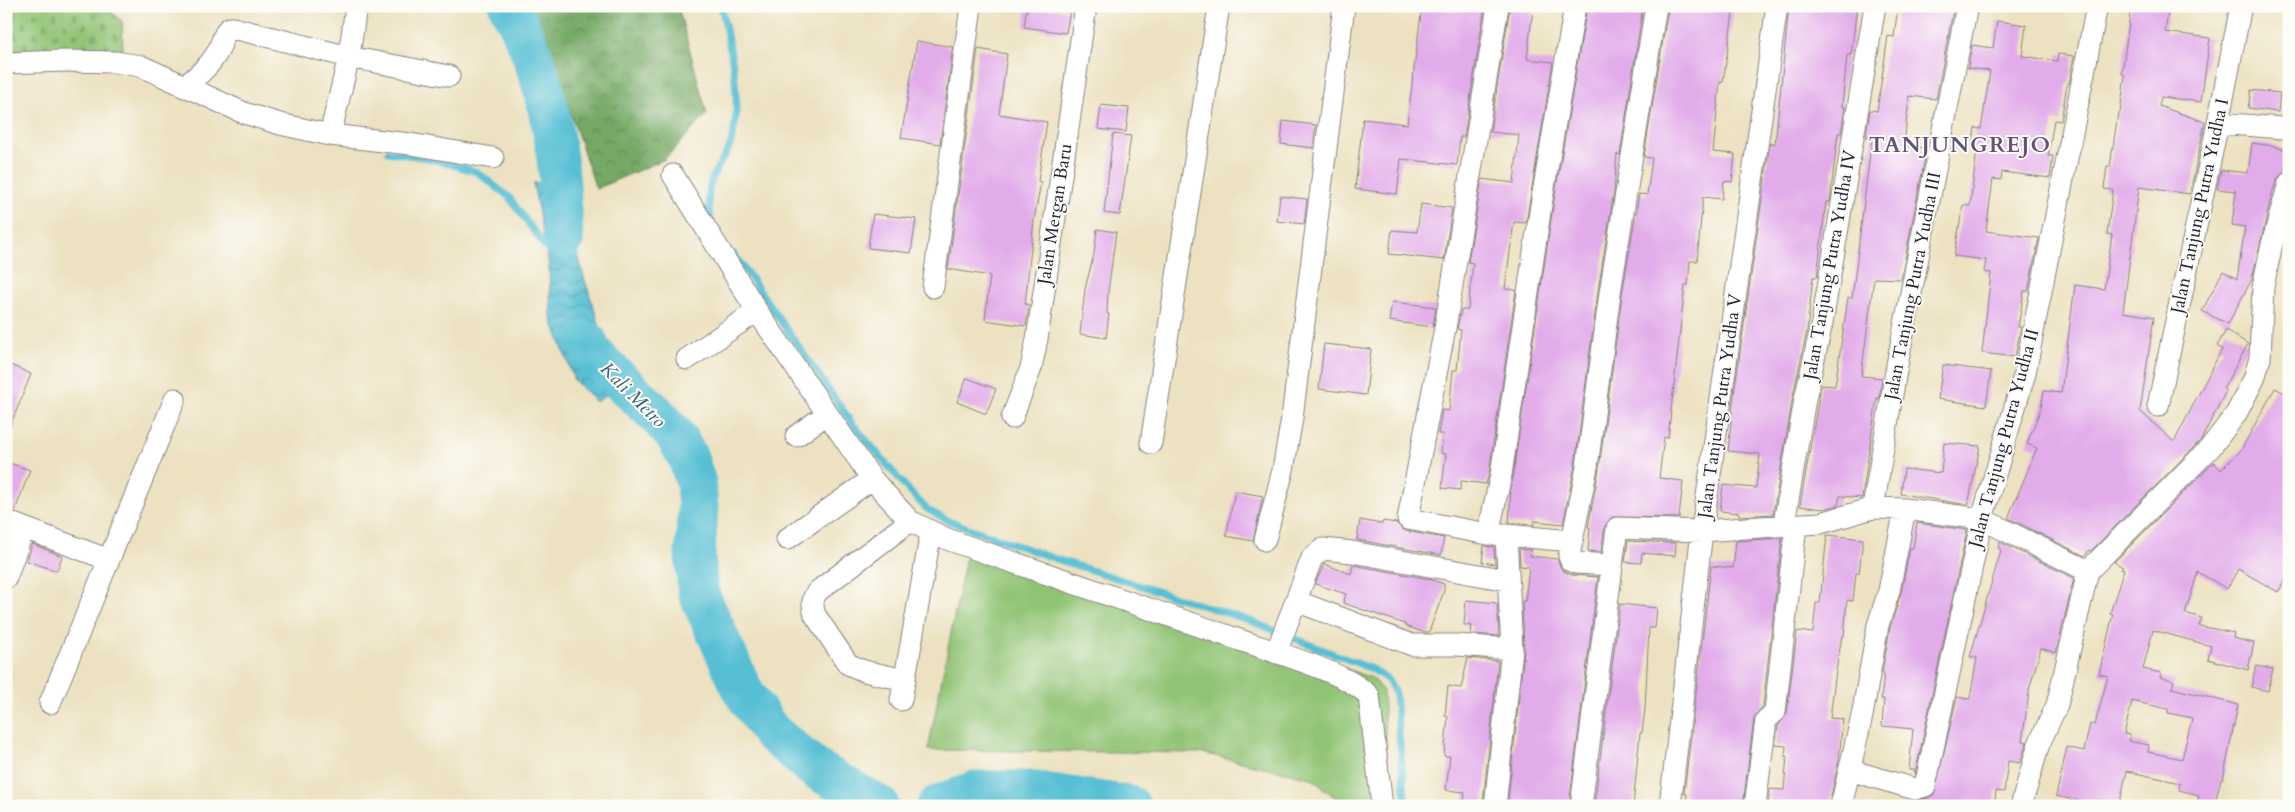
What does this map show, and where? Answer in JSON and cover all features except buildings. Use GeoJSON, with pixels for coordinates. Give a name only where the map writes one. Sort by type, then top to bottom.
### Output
{"type":"FeatureCollection","features":[{"type":"Feature","properties":{"kind":"street"},"geometry":{"type":"LineString","coordinates":[[330,135],[349,57],[356,6]]}},
{"type":"Feature","properties":{"kind":"street"},"geometry":{"type":"LineString","coordinates":[[933,287],[971,6]]}},
{"type":"Feature","properties":{"kind":"street","name":"Jalan Mergan Baru"},"geometry":{"type":"LineString","coordinates":[[1012,418],[1031,368],[1037,339],[1086,6]]}},
{"type":"Feature","properties":{"kind":"street"},"geometry":{"type":"LineString","coordinates":[[1151,443],[1218,6]]}},
{"type":"Feature","properties":{"kind":"street"},"geometry":{"type":"LineString","coordinates":[[1265,540],[1283,470],[1292,418],[1344,6]]}},
{"type":"Feature","properties":{"kind":"street"},"geometry":{"type":"LineString","coordinates":[[1498,6],[1445,328],[1408,519],[1497,534],[1572,541]]}},
{"type":"Feature","properties":{"kind":"street"},"geometry":{"type":"LineString","coordinates":[[1495,806],[1512,650],[1507,580],[1497,534],[1501,475],[1541,205],[1575,6]]}},
{"type":"Feature","properties":{"kind":"street"},"geometry":{"type":"LineString","coordinates":[[1611,565],[1572,562],[1569,556],[1587,467],[1610,293],[1656,6]]}},
{"type":"Feature","properties":{"kind":"street","name":"Jalan Tanjung Putra Yudha V"},"geometry":{"type":"LineString","coordinates":[[1670,806],[1702,531],[1777,6]]}},
{"type":"Feature","properties":{"kind":"street","name":"Jalan Tanjung Putra Yudha IV"},"geometry":{"type":"LineString","coordinates":[[1755,806],[1766,720],[1775,712],[1790,524],[1805,399],[1822,323],[1874,6]]}},
{"type":"Feature","properties":{"kind":"street","name":"Jalan Tanjung Putra Yudha III"},"geometry":{"type":"LineString","coordinates":[[1873,508],[1897,365],[1967,6]]}},
{"type":"Feature","properties":{"kind":"street","name":"Jalan Tanjung Putra Yudha II"},"geometry":{"type":"LineString","coordinates":[[1849,770],[1916,789],[1923,788],[1926,781],[1982,519],[2025,373],[2097,6]]}},
{"type":"Feature","properties":{"kind":"street","name":"Jalan Tanjung Putra Yudha I"},"geometry":{"type":"LineString","coordinates":[[2158,406],[2241,6]]}},
{"type":"Feature","properties":{"kind":"street"},"geometry":{"type":"LineString","coordinates":[[184,87],[212,61],[229,28],[349,57],[449,76]]}},
{"type":"Feature","properties":{"kind":"street"},"geometry":{"type":"LineString","coordinates":[[6,63],[115,62],[140,66],[244,113],[330,135],[410,144],[492,158]]}},
{"type":"Feature","properties":{"kind":"street"},"geometry":{"type":"LineString","coordinates":[[2218,123],[2282,128]]}},
{"type":"Feature","properties":{"kind":"street"},"geometry":{"type":"LineString","coordinates":[[673,174],[757,311],[827,414],[872,478],[910,520],[931,532],[1278,649],[1355,684],[1369,696],[1382,806]]}},
{"type":"Feature","properties":{"kind":"street"},"geometry":{"type":"LineString","coordinates":[[2021,806],[2039,744],[2057,705],[2088,572],[2210,448],[2236,414],[2254,379],[2260,358],[2263,287],[2271,248],[2289,183]]}},
{"type":"Feature","properties":{"kind":"street"},"geometry":{"type":"LineString","coordinates":[[687,359],[757,311]]}},
{"type":"Feature","properties":{"kind":"street"},"geometry":{"type":"LineString","coordinates":[[50,704],[175,399]]}},
{"type":"Feature","properties":{"kind":"street"},"geometry":{"type":"LineString","coordinates":[[796,436],[827,414]]}},
{"type":"Feature","properties":{"kind":"street"},"geometry":{"type":"LineString","coordinates":[[787,538],[872,478]]}},
{"type":"Feature","properties":{"kind":"street"},"geometry":{"type":"LineString","coordinates":[[1581,806],[1617,528],[1702,531],[1821,523],[1873,508],[1905,509],[1982,519],[2088,572]]}},
{"type":"Feature","properties":{"kind":"street"},"geometry":{"type":"LineString","coordinates":[[1841,806],[1862,716],[1878,625],[1889,591],[1905,509]]}},
{"type":"Feature","properties":{"kind":"street"},"geometry":{"type":"LineString","coordinates":[[910,520],[818,591],[815,594],[812,606],[815,615],[848,664],[903,690],[931,532]]}},
{"type":"Feature","properties":{"kind":"street"},"geometry":{"type":"LineString","coordinates":[[6,578],[15,524],[109,560]]}},
{"type":"Feature","properties":{"kind":"street"},"geometry":{"type":"LineString","coordinates":[[1278,649],[1312,558],[1323,549],[1352,552],[1507,580]]}},
{"type":"Feature","properties":{"kind":"street"},"geometry":{"type":"LineString","coordinates":[[1296,601],[1412,645],[1456,645],[1512,650]]}},
{"type":"Feature","properties":{"kind":"green space"},"geometry":{"type":"Polygon","coordinates":[[[6,6],[63,6],[110,11],[122,21],[123,54],[6,59],[6,6]]]}},
{"type":"Feature","properties":{"kind":"green space"},"geometry":{"type":"Polygon","coordinates":[[[530,6],[678,6],[707,114],[665,159],[596,189],[543,31],[530,6]]]}},
{"type":"Feature","properties":{"kind":"green space"},"geometry":{"type":"Polygon","coordinates":[[[969,541],[1372,678],[1383,691],[1389,806],[1346,806],[1311,778],[1202,753],[928,750],[969,541]]]}},
{"type":"Feature","properties":{"kind":"water"},"geometry":{"type":"Polygon","coordinates":[[[533,183],[567,184],[573,234],[583,274],[602,333],[636,374],[596,402],[574,380],[551,317],[549,266],[533,183]]]}},
{"type":"Feature","properties":{"kind":"waterway","name":"Kali Metro"},"geometry":{"type":"LineString","coordinates":[[509,6],[523,33],[534,61],[544,90],[551,120],[556,150],[563,240]]}},
{"type":"Feature","properties":{"kind":"waterway"},"geometry":{"type":"LineString","coordinates":[[711,221],[710,187],[713,176],[730,146],[735,125],[736,108],[732,57],[721,6]]}},
{"type":"Feature","properties":{"kind":"waterway"},"geometry":{"type":"LineString","coordinates":[[388,152],[427,158],[477,172],[509,197],[546,248],[553,246]]}},
{"type":"Feature","properties":{"kind":"waterway"},"geometry":{"type":"LineString","coordinates":[[734,254],[852,423],[910,492],[928,510],[949,521],[1053,558],[1248,620],[1372,669],[1388,680],[1395,693],[1406,806]]}},
{"type":"Feature","properties":{"kind":"waterway","name":"Kali Metro"},"geometry":{"type":"LineString","coordinates":[[587,341],[592,354],[659,417],[677,438],[688,458],[696,483],[698,508],[695,555],[698,592],[743,691],[771,732],[814,768],[879,806]]}},
{"type":"Feature","properties":{"kind":"waterway","name":"Kali Metro"},"geometry":{"type":"LineString","coordinates":[[937,806],[975,791],[1031,791],[1130,806]]}},
{"type":"Feature","properties":{"kind":"district","name":"TANJUNGREJO"},"geometry":{"type":"Point","coordinates":[1960,145]}}]}
